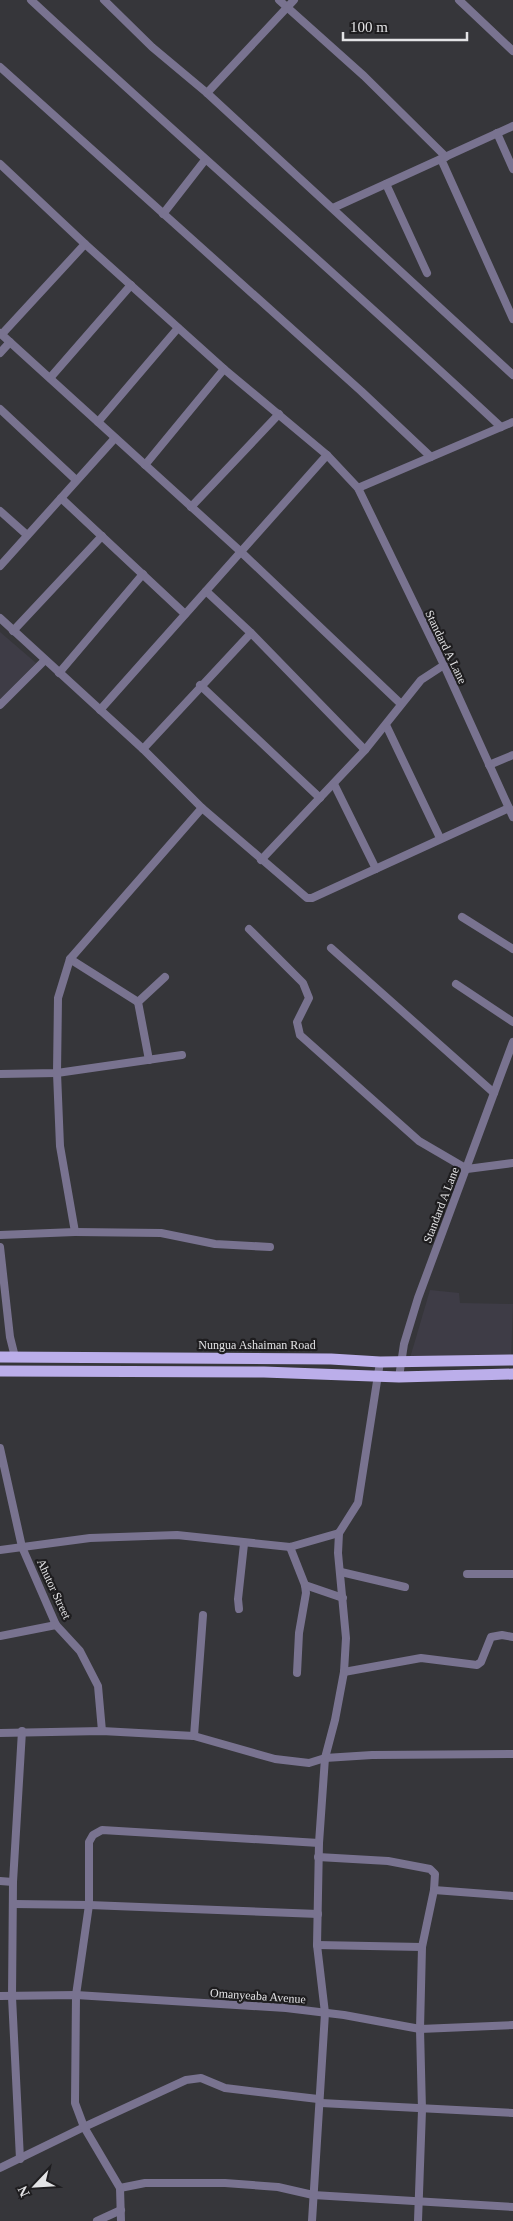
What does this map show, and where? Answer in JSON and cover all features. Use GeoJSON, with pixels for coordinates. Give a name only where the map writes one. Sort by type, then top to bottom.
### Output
{"type":"FeatureCollection","features":[{"type":"Feature","properties":{"kind":"main road","name":"Nungua Ashaiman Road"},"geometry":{"type":"LineString","coordinates":[[0,1357],[331,1359],[380,1362],[513,1360]]}},
{"type":"Feature","properties":{"kind":"main road"},"geometry":{"type":"LineString","coordinates":[[0,1371],[264,1372],[379,1377],[513,1374]]}},
{"type":"Feature","properties":{"kind":"street"},"geometry":{"type":"LineString","coordinates":[[31,0],[205,160],[369,304],[502,427]]}},
{"type":"Feature","properties":{"kind":"street"},"geometry":{"type":"LineString","coordinates":[[104,0],[152,47],[207,93],[513,375]]}},
{"type":"Feature","properties":{"kind":"street"},"geometry":{"type":"LineString","coordinates":[[279,0],[364,76],[444,158],[513,319]]}},
{"type":"Feature","properties":{"kind":"street"},"geometry":{"type":"LineString","coordinates":[[207,93],[294,0]]}},
{"type":"Feature","properties":{"kind":"street"},"geometry":{"type":"LineString","coordinates":[[459,0],[513,51]]}},
{"type":"Feature","properties":{"kind":"street"},"geometry":{"type":"LineString","coordinates":[[0,67],[431,457]]}},
{"type":"Feature","properties":{"kind":"street"},"geometry":{"type":"LineString","coordinates":[[333,208],[513,126]]}},
{"type":"Feature","properties":{"kind":"street"},"geometry":{"type":"LineString","coordinates":[[497,133],[513,168]]}},
{"type":"Feature","properties":{"kind":"street"},"geometry":{"type":"LineString","coordinates":[[163,214],[205,160]]}},
{"type":"Feature","properties":{"kind":"street","name":"Standard A Lane"},"geometry":{"type":"LineString","coordinates":[[0,164],[84,244],[224,369],[327,455],[358,488],[444,665],[513,817]]}},
{"type":"Feature","properties":{"kind":"street"},"geometry":{"type":"LineString","coordinates":[[386,184],[427,273]]}},
{"type":"Feature","properties":{"kind":"street"},"geometry":{"type":"LineString","coordinates":[[84,244],[1,334],[240,551],[402,704]]}},
{"type":"Feature","properties":{"kind":"street"},"geometry":{"type":"LineString","coordinates":[[50,378],[131,285]]}},
{"type":"Feature","properties":{"kind":"street"},"geometry":{"type":"LineString","coordinates":[[98,422],[178,328]]}},
{"type":"Feature","properties":{"kind":"street"},"geometry":{"type":"LineString","coordinates":[[0,353],[10,342]]}},
{"type":"Feature","properties":{"kind":"street"},"geometry":{"type":"LineString","coordinates":[[145,465],[224,369]]}},
{"type":"Feature","properties":{"kind":"street"},"geometry":{"type":"LineString","coordinates":[[1,412],[76,480]]}},
{"type":"Feature","properties":{"kind":"street"},"geometry":{"type":"LineString","coordinates":[[191,507],[279,414]]}},
{"type":"Feature","properties":{"kind":"street"},"geometry":{"type":"LineString","coordinates":[[358,488],[513,422]]}},
{"type":"Feature","properties":{"kind":"street"},"geometry":{"type":"LineString","coordinates":[[0,566],[115,438]]}},
{"type":"Feature","properties":{"kind":"street"},"geometry":{"type":"LineString","coordinates":[[100,710],[327,455]]}},
{"type":"Feature","properties":{"kind":"street"},"geometry":{"type":"LineString","coordinates":[[61,498],[185,614]]}},
{"type":"Feature","properties":{"kind":"street"},"geometry":{"type":"LineString","coordinates":[[0,511],[27,535]]}},
{"type":"Feature","properties":{"kind":"street"},"geometry":{"type":"LineString","coordinates":[[13,630],[102,536]]}},
{"type":"Feature","properties":{"kind":"street"},"geometry":{"type":"LineString","coordinates":[[59,673],[143,574]]}},
{"type":"Feature","properties":{"kind":"street"},"geometry":{"type":"LineString","coordinates":[[206,591],[251,633],[365,750]]}},
{"type":"Feature","properties":{"kind":"street"},"geometry":{"type":"LineString","coordinates":[[0,618],[143,749],[202,808],[307,898],[312,898],[509,808]]}},
{"type":"Feature","properties":{"kind":"street"},"geometry":{"type":"LineString","coordinates":[[143,749],[251,633]]}},
{"type":"Feature","properties":{"kind":"street"},"geometry":{"type":"LineString","coordinates":[[0,705],[45,660]]}},
{"type":"Feature","properties":{"kind":"street"},"geometry":{"type":"LineString","coordinates":[[261,860],[365,750],[421,680],[444,665]]}},
{"type":"Feature","properties":{"kind":"street"},"geometry":{"type":"LineString","coordinates":[[200,686],[320,798]]}},
{"type":"Feature","properties":{"kind":"street"},"geometry":{"type":"LineString","coordinates":[[386,725],[440,838]]}},
{"type":"Feature","properties":{"kind":"street"},"geometry":{"type":"LineString","coordinates":[[489,765],[513,755]]}},
{"type":"Feature","properties":{"kind":"street"},"geometry":{"type":"LineString","coordinates":[[334,784],[376,868]]}},
{"type":"Feature","properties":{"kind":"street"},"geometry":{"type":"LineString","coordinates":[[75,1232],[60,1146],[57,1073],[58,998],[70,959],[202,808]]}},
{"type":"Feature","properties":{"kind":"street"},"geometry":{"type":"LineString","coordinates":[[462,917],[513,949]]}},
{"type":"Feature","properties":{"kind":"street"},"geometry":{"type":"LineString","coordinates":[[249,929],[303,983],[309,998],[297,1022],[300,1035],[419,1141],[466,1169],[513,1163]]}},
{"type":"Feature","properties":{"kind":"street"},"geometry":{"type":"LineString","coordinates":[[331,948],[494,1093]]}},
{"type":"Feature","properties":{"kind":"street"},"geometry":{"type":"LineString","coordinates":[[70,959],[138,1002],[149,1060]]}},
{"type":"Feature","properties":{"kind":"street"},"geometry":{"type":"LineString","coordinates":[[138,1002],[165,977]]}},
{"type":"Feature","properties":{"kind":"street"},"geometry":{"type":"LineString","coordinates":[[456,984],[513,1022]]}},
{"type":"Feature","properties":{"kind":"street","name":"Standard A Lane"},"geometry":{"type":"LineString","coordinates":[[399,1377],[400,1362],[418,1298],[513,1042]]}},
{"type":"Feature","properties":{"kind":"street"},"geometry":{"type":"LineString","coordinates":[[0,1074],[57,1073],[182,1055]]}},
{"type":"Feature","properties":{"kind":"street"},"geometry":{"type":"LineString","coordinates":[[504,1065],[513,1068]]}},
{"type":"Feature","properties":{"kind":"street"},"geometry":{"type":"LineString","coordinates":[[0,1235],[75,1232],[161,1234],[215,1244],[270,1248]]}},
{"type":"Feature","properties":{"kind":"street"},"geometry":{"type":"LineString","coordinates":[[0,1247],[10,1337],[15,1357]]}},
{"type":"Feature","properties":{"kind":"street"},"geometry":{"type":"LineString","coordinates":[[312,2221],[325,2013],[317,1945],[318,1857],[325,1758],[335,1720],[344,1672],[346,1638],[340,1572],[339,1534],[358,1504],[380,1362]]}},
{"type":"Feature","properties":{"kind":"street","name":"Ahutor Street"},"geometry":{"type":"LineString","coordinates":[[0,1448],[2,1468],[22,1547],[56,1625],[80,1651],[98,1686],[102,1731]]}},
{"type":"Feature","properties":{"kind":"street"},"geometry":{"type":"LineString","coordinates":[[0,1550],[90,1538],[177,1535],[244,1544],[290,1547],[339,1534]]}},
{"type":"Feature","properties":{"kind":"street"},"geometry":{"type":"LineString","coordinates":[[239,1609],[238,1599],[244,1544]]}},
{"type":"Feature","properties":{"kind":"street"},"geometry":{"type":"LineString","coordinates":[[290,1547],[305,1585],[297,1673]]}},
{"type":"Feature","properties":{"kind":"street"},"geometry":{"type":"LineString","coordinates":[[340,1572],[405,1586]]}},
{"type":"Feature","properties":{"kind":"street"},"geometry":{"type":"LineString","coordinates":[[467,1574],[513,1574]]}},
{"type":"Feature","properties":{"kind":"street"},"geometry":{"type":"LineString","coordinates":[[305,1585],[343,1598]]}},
{"type":"Feature","properties":{"kind":"street"},"geometry":{"type":"LineString","coordinates":[[194,1736],[203,1614]]}},
{"type":"Feature","properties":{"kind":"street"},"geometry":{"type":"LineString","coordinates":[[0,1636],[56,1625]]}},
{"type":"Feature","properties":{"kind":"street"},"geometry":{"type":"LineString","coordinates":[[344,1672],[421,1658],[477,1666],[481,1662],[491,1637],[502,1635],[513,1637]]}},
{"type":"Feature","properties":{"kind":"street"},"geometry":{"type":"LineString","coordinates":[[20,2159],[12,1997],[13,1882],[22,1731]]}},
{"type":"Feature","properties":{"kind":"street"},"geometry":{"type":"LineString","coordinates":[[0,1733],[22,1731],[102,1731],[194,1736],[275,1760],[309,1763],[325,1758],[372,1755],[513,1754]]}},
{"type":"Feature","properties":{"kind":"street"},"geometry":{"type":"LineString","coordinates":[[121,2221],[120,2188],[84,2126],[75,2103],[76,1995],[89,1905],[89,1842],[93,1835],[102,1830],[319,1843]]}},
{"type":"Feature","properties":{"kind":"street"},"geometry":{"type":"LineString","coordinates":[[318,1857],[388,1861],[430,1869],[434,1874],[434,1890],[422,1947],[420,2029],[422,2110],[417,2200],[418,2221]]}},
{"type":"Feature","properties":{"kind":"street"},"geometry":{"type":"LineString","coordinates":[[0,1881],[13,1882]]}},
{"type":"Feature","properties":{"kind":"street"},"geometry":{"type":"LineString","coordinates":[[434,1890],[513,1896]]}},
{"type":"Feature","properties":{"kind":"street"},"geometry":{"type":"LineString","coordinates":[[14,1904],[318,1914]]}},
{"type":"Feature","properties":{"kind":"street"},"geometry":{"type":"LineString","coordinates":[[317,1945],[422,1947]]}},
{"type":"Feature","properties":{"kind":"street","name":"Omanyeaba Avenue"},"geometry":{"type":"LineString","coordinates":[[0,1996],[76,1995],[325,2013],[420,2029],[513,2025]]}},
{"type":"Feature","properties":{"kind":"street"},"geometry":{"type":"LineString","coordinates":[[0,2168],[84,2126],[186,2080],[201,2078],[225,2088],[320,2101],[422,2110],[513,2113]]}},
{"type":"Feature","properties":{"kind":"street"},"geometry":{"type":"LineString","coordinates":[[120,2188],[144,2183],[225,2183],[278,2187],[313,2195],[513,2207]]}},
{"type":"Feature","properties":{"kind":"street"},"geometry":{"type":"LineString","coordinates":[[97,2221],[121,2210]]}},
{"type":"Feature","properties":{"kind":"shaded area"},"geometry":{"type":"Polygon","coordinates":[[[0,632],[36,663],[0,699],[0,632]]]}},
{"type":"Feature","properties":{"kind":"shaded area"},"geometry":{"type":"Polygon","coordinates":[[[430,1290],[459,1293],[460,1303],[513,1304],[511,1358],[410,1358],[430,1290]]]}}]}
